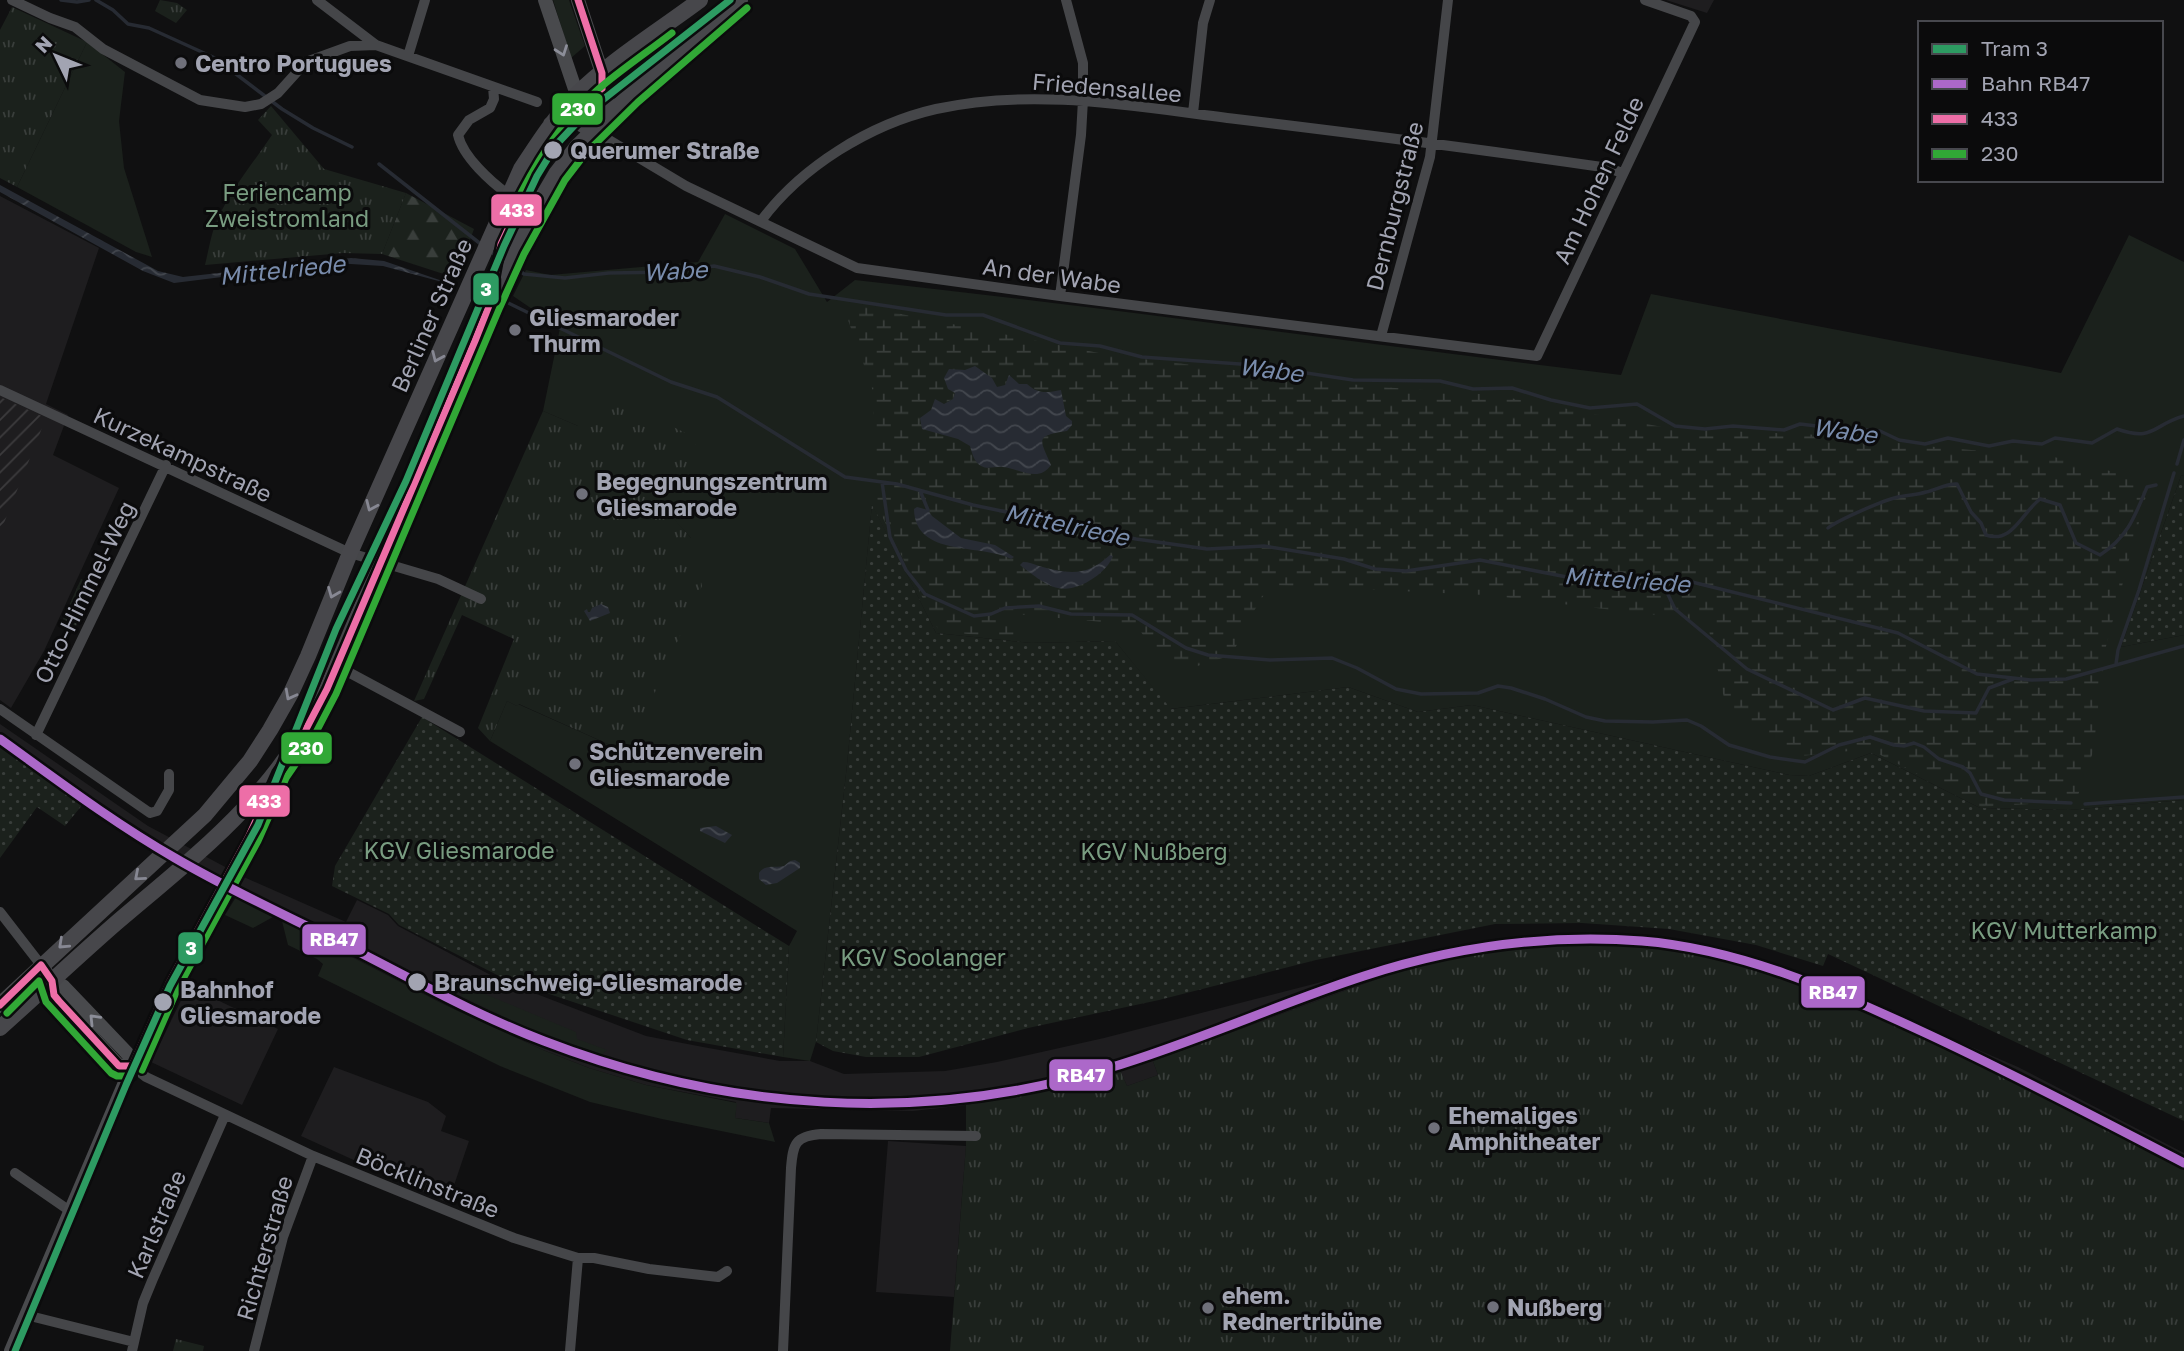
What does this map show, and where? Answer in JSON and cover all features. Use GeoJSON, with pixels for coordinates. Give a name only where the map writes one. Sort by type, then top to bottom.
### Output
{"type":"FeatureCollection","features":[{"type":"Feature","properties":{"kind":"main road","name":"Berliner Straße"},"geometry":{"type":"LineString","coordinates":[[0,1004],[190,830],[250,761],[291,693],[350,553],[521,169],[551,124],[577,95],[602,73],[700,0]]}},
{"type":"Feature","properties":{"kind":"main road"},"geometry":{"type":"LineString","coordinates":[[590,125],[631,94],[740,0]]}},
{"type":"Feature","properties":{"kind":"main road"},"geometry":{"type":"LineString","coordinates":[[0,1028],[224,830],[260,793],[303,735],[337,666],[512,255],[549,186],[577,147],[612,79],[631,51]]}},
{"type":"Feature","properties":{"kind":"main road"},"geometry":{"type":"LineString","coordinates":[[602,73],[604,97]]}},
{"type":"Feature","properties":{"kind":"main road"},"geometry":{"type":"LineString","coordinates":[[590,125],[577,95],[604,97],[631,94]]}},
{"type":"Feature","properties":{"kind":"main road"},"geometry":{"type":"LineString","coordinates":[[551,124],[572,119],[590,125]]}},
{"type":"Feature","properties":{"kind":"street"},"geometry":{"type":"LineString","coordinates":[[12,0],[50,19],[75,27],[103,50],[200,100],[245,107],[261,104],[278,93],[306,62],[350,46],[376,45]]}},
{"type":"Feature","properties":{"kind":"street"},"geometry":{"type":"LineString","coordinates":[[317,0],[376,45],[537,102]]}},
{"type":"Feature","properties":{"kind":"street"},"geometry":{"type":"LineString","coordinates":[[408,56],[425,0]]}},
{"type":"Feature","properties":{"kind":"street"},"geometry":{"type":"LineString","coordinates":[[545,0],[577,95]]}},
{"type":"Feature","properties":{"kind":"street"},"geometry":{"type":"LineString","coordinates":[[578,0],[602,73]]}},
{"type":"Feature","properties":{"kind":"street"},"geometry":{"type":"LineString","coordinates":[[1060,296],[1083,100],[1083,63],[1066,0]]}},
{"type":"Feature","properties":{"kind":"street","name":"Friedensallee"},"geometry":{"type":"LineString","coordinates":[[1193,113],[1203,23],[1210,0]]}},
{"type":"Feature","properties":{"kind":"street","name":"Dernburgstraße"},"geometry":{"type":"LineString","coordinates":[[1381,336],[1433,142],[1448,0]]}},
{"type":"Feature","properties":{"kind":"street","name":"Am Hohen Felde"},"geometry":{"type":"LineString","coordinates":[[1537,356],[1695,22],[1691,16],[1645,0]]}},
{"type":"Feature","properties":{"kind":"street"},"geometry":{"type":"LineString","coordinates":[[493,87],[494,99],[491,108],[469,120],[458,135],[460,143],[486,178],[509,195]]}},
{"type":"Feature","properties":{"kind":"street","name":"Friedensallee"},"geometry":{"type":"LineString","coordinates":[[761,221],[788,190],[853,142],[933,110],[970,103],[1009,100],[1083,100],[1193,113],[1433,142],[1609,168],[1622,173]]}},
{"type":"Feature","properties":{"kind":"street","name":"An der Wabe"},"geometry":{"type":"LineString","coordinates":[[590,125],[686,186],[857,268],[1537,356]]}},
{"type":"Feature","properties":{"kind":"street","name":"Kurzekampstraße"},"geometry":{"type":"LineString","coordinates":[[0,390],[350,553]]}},
{"type":"Feature","properties":{"kind":"street","name":"Otto-Himmel-Weg"},"geometry":{"type":"LineString","coordinates":[[36,736],[166,465]]}},
{"type":"Feature","properties":{"kind":"street"},"geometry":{"type":"LineString","coordinates":[[350,553],[438,579],[481,599]]}},
{"type":"Feature","properties":{"kind":"street"},"geometry":{"type":"LineString","coordinates":[[337,666],[460,732]]}},
{"type":"Feature","properties":{"kind":"street"},"geometry":{"type":"LineString","coordinates":[[0,709],[150,813],[158,811],[169,790],[169,774]]}},
{"type":"Feature","properties":{"kind":"street"},"geometry":{"type":"LineString","coordinates":[[0,912],[52,981],[63,986],[131,1058],[131,1066],[11,1351]]}},
{"type":"Feature","properties":{"kind":"street","name":"Böcklinstraße"},"geometry":{"type":"LineString","coordinates":[[131,1066],[146,1077],[313,1156],[481,1225],[578,1258],[594,1258],[686,1275],[718,1277],[727,1271]]}},
{"type":"Feature","properties":{"kind":"street","name":"Karlstraße"},"geometry":{"type":"LineString","coordinates":[[133,1347],[152,1281],[225,1115]]}},
{"type":"Feature","properties":{"kind":"street"},"geometry":{"type":"LineString","coordinates":[[783,1351],[792,1150],[798,1140],[807,1135],[821,1134],[976,1136]]}},
{"type":"Feature","properties":{"kind":"street","name":"Richterstraße"},"geometry":{"type":"LineString","coordinates":[[254,1351],[283,1237],[313,1156]]}},
{"type":"Feature","properties":{"kind":"street"},"geometry":{"type":"LineString","coordinates":[[15,1173],[71,1211]]}},
{"type":"Feature","properties":{"kind":"street"},"geometry":{"type":"LineString","coordinates":[[570,1351],[578,1258]]}},
{"type":"Feature","properties":{"kind":"street"},"geometry":{"type":"LineString","coordinates":[[26,1315],[133,1347]]}},
{"type":"Feature","properties":{"kind":"shaded area"},"geometry":{"type":"Polygon","coordinates":[[[1666,0],[1714,0],[1707,13],[1666,0]]]}},
{"type":"Feature","properties":{"kind":"shaded area"},"geometry":{"type":"Polygon","coordinates":[[[0,196],[99,248],[46,404],[68,415],[53,455],[119,488],[44,651],[11,708],[0,700],[0,196]]]}},
{"type":"Feature","properties":{"kind":"shaded area"},"geometry":{"type":"Polygon","coordinates":[[[0,397],[46,418],[0,533],[0,397]]]}},
{"type":"Feature","properties":{"kind":"shaded area"},"geometry":{"type":"Polygon","coordinates":[[[0,724],[148,826],[246,878],[346,922],[357,900],[388,915],[398,926],[500,980],[646,1036],[780,1061],[810,1061],[844,1074],[945,1071],[1104,1038],[1438,952],[1517,939],[1607,933],[1703,945],[1774,965],[1850,992],[2018,1067],[2184,1153],[2184,1170],[2017,1081],[1845,1001],[1771,974],[1658,947],[1607,943],[1518,948],[1413,966],[1153,1061],[1158,1075],[1127,1086],[1120,1070],[1032,1094],[966,1105],[913,1111],[771,1108],[769,1123],[735,1118],[736,1102],[646,1085],[589,1068],[543,1050],[441,1003],[186,871],[138,843],[0,743],[0,724]]]}},
{"type":"Feature","properties":{"kind":"shaded area"},"geometry":{"type":"Polygon","coordinates":[[[188,986],[278,1029],[242,1105],[151,1062],[188,986]]]}},
{"type":"Feature","properties":{"kind":"shaded area"},"geometry":{"type":"Polygon","coordinates":[[[334,1067],[428,1102],[446,1116],[441,1131],[469,1141],[448,1203],[301,1136],[334,1067]]]}},
{"type":"Feature","properties":{"kind":"shaded area"},"geometry":{"type":"Polygon","coordinates":[[[888,1141],[966,1146],[954,1297],[876,1292],[888,1141]]]}},
{"type":"Feature","properties":{"kind":"green space"},"geometry":{"type":"Polygon","coordinates":[[[160,0],[177,3],[187,10],[176,23],[155,11],[160,0]]]}},
{"type":"Feature","properties":{"kind":"green space"},"geometry":{"type":"Polygon","coordinates":[[[553,0],[569,0],[585,46],[571,58],[553,0]]]}},
{"type":"Feature","properties":{"kind":"green space"},"geometry":{"type":"Polygon","coordinates":[[[12,7],[87,42],[17,187],[0,178],[0,30],[12,7]]]}},
{"type":"Feature","properties":{"kind":"green space"},"geometry":{"type":"Polygon","coordinates":[[[87,42],[125,72],[119,121],[124,168],[152,257],[136,252],[17,187],[87,42]]]}},
{"type":"Feature","properties":{"kind":"green space","name":"Feriencamp Zweistromland"},"geometry":{"type":"Polygon","coordinates":[[[271,106],[324,169],[406,193],[382,254],[343,253],[205,265],[219,215],[272,135],[258,120],[271,106]]]}},
{"type":"Feature","properties":{"kind":"green space"},"geometry":{"type":"Polygon","coordinates":[[[406,193],[474,229],[456,278],[382,254],[406,193]]]}},
{"type":"Feature","properties":{"kind":"green space"},"geometry":{"type":"Polygon","coordinates":[[[725,214],[795,249],[827,302],[855,280],[1621,375],[1651,294],[2061,373],[2129,235],[2184,262],[2184,475],[2181,476],[2121,647],[2184,635],[2184,800],[2069,810],[1980,808],[1871,753],[1809,776],[1789,775],[1472,705],[1418,712],[1348,687],[1170,709],[1115,641],[1031,643],[936,633],[872,505],[847,765],[816,1042],[810,1061],[783,1057],[789,946],[797,931],[490,741],[507,701],[628,753],[691,538],[578,426],[543,411],[560,328],[513,296],[526,270],[550,275],[698,262],[725,214]]]}},
{"type":"Feature","properties":{"kind":"green space"},"geometry":{"type":"Polygon","coordinates":[[[850,304],[1109,355],[1367,386],[1494,395],[1673,429],[1821,435],[2050,456],[2150,481],[2105,650],[2093,752],[2076,801],[1981,807],[1869,749],[1791,757],[1726,707],[1707,621],[1485,595],[1270,585],[1249,619],[1232,655],[1188,669],[1156,657],[1137,625],[1012,614],[1018,639],[939,631],[878,508],[872,388],[847,317],[850,304]],[[1012,379],[993,388],[955,393],[953,399],[925,412],[935,431],[970,446],[975,460],[989,468],[1000,467],[1035,474],[1046,454],[1041,439],[1066,416],[1065,403],[1012,379]],[[930,515],[918,527],[937,544],[1001,554],[1011,559],[1012,555],[995,545],[961,538],[930,515]],[[1110,555],[1099,564],[1069,572],[1025,561],[1023,568],[1055,588],[1088,581],[1110,555]]]}},
{"type":"Feature","properties":{"kind":"green space"},"geometry":{"type":"Polygon","coordinates":[[[609,396],[698,439],[666,510],[691,538],[702,586],[628,753],[507,701],[490,741],[478,728],[514,639],[462,615],[424,699],[414,701],[543,411],[578,426],[609,396]]]}},
{"type":"Feature","properties":{"kind":"green space"},"geometry":{"type":"Polygon","coordinates":[[[2184,475],[2184,635],[2121,647],[2181,476],[2184,475]]]}},
{"type":"Feature","properties":{"kind":"green space"},"geometry":{"type":"Polygon","coordinates":[[[872,504],[936,633],[1031,643],[1115,641],[1171,709],[1348,687],[1418,712],[1472,705],[1789,775],[1809,776],[1871,753],[1980,808],[2069,810],[2184,800],[2184,1121],[1828,954],[1823,966],[1756,945],[1669,929],[1582,923],[1495,924],[1316,960],[1159,1000],[1028,1028],[919,1057],[866,1057],[833,1051],[816,1042],[847,765],[872,504]]]}},
{"type":"Feature","properties":{"kind":"green space"},"geometry":{"type":"Polygon","coordinates":[[[81,579],[95,586],[76,626],[63,619],[81,579]]]}},
{"type":"Feature","properties":{"kind":"green space","name":"KGV Gliesmarode"},"geometry":{"type":"Polygon","coordinates":[[[422,717],[789,946],[783,1057],[687,1040],[507,980],[399,925],[389,914],[332,886],[335,866],[422,717]]]}},
{"type":"Feature","properties":{"kind":"green space"},"geometry":{"type":"Polygon","coordinates":[[[0,744],[83,804],[65,826],[37,807],[0,858],[0,744]]]}},
{"type":"Feature","properties":{"kind":"green space"},"geometry":{"type":"Polygon","coordinates":[[[236,897],[273,917],[253,928],[225,915],[236,897]]]}},
{"type":"Feature","properties":{"kind":"green space"},"geometry":{"type":"Polygon","coordinates":[[[282,921],[441,1003],[543,1050],[589,1068],[646,1085],[737,1103],[735,1118],[769,1123],[775,1142],[590,1102],[500,1066],[318,976],[323,964],[288,945],[282,921]]]}},
{"type":"Feature","properties":{"kind":"green space"},"geometry":{"type":"Polygon","coordinates":[[[1607,943],[1701,954],[1771,974],[1845,1001],[2017,1081],[2184,1170],[2184,1351],[950,1351],[966,1146],[966,1105],[1032,1094],[1120,1070],[1127,1086],[1158,1075],[1153,1061],[1413,966],[1518,948],[1607,943]]]}},
{"type":"Feature","properties":{"kind":"green space"},"geometry":{"type":"Polygon","coordinates":[[[466,986],[576,1032],[577,1039],[607,1050],[601,1055],[521,1025],[461,996],[466,986]]]}},
{"type":"Feature","properties":{"kind":"green space"},"geometry":{"type":"Polygon","coordinates":[[[176,1339],[204,1346],[203,1351],[173,1351],[176,1339]]]}},
{"type":"Feature","properties":{"kind":"water"},"geometry":{"type":"Polygon","coordinates":[[[0,185],[158,271],[183,277],[351,258],[384,261],[457,286],[383,266],[335,263],[174,283],[143,271],[0,192],[0,185]]]}},
{"type":"Feature","properties":{"kind":"water"},"geometry":{"type":"Polygon","coordinates":[[[975,366],[992,378],[997,387],[1005,385],[1009,375],[1019,384],[1027,384],[1039,391],[1061,390],[1066,416],[1072,421],[1072,425],[1067,431],[1049,435],[1042,440],[1051,465],[1045,471],[1033,474],[1003,467],[984,467],[975,460],[970,446],[958,439],[922,429],[920,418],[931,410],[935,399],[944,404],[953,399],[955,393],[948,389],[944,378],[949,369],[965,370],[975,366]]]}},
{"type":"Feature","properties":{"kind":"water"},"geometry":{"type":"Polygon","coordinates":[[[917,507],[928,510],[961,538],[995,545],[1014,557],[1011,559],[937,542],[925,535],[917,525],[914,509],[917,507]]]}},
{"type":"Feature","properties":{"kind":"water"},"geometry":{"type":"Polygon","coordinates":[[[1110,555],[1113,556],[1110,562],[1098,575],[1082,585],[1066,589],[1048,585],[1020,565],[1025,562],[1059,571],[1077,572],[1093,567],[1110,555]]]}},
{"type":"Feature","properties":{"kind":"water"},"geometry":{"type":"Polygon","coordinates":[[[601,604],[608,607],[610,613],[590,621],[584,611],[587,609],[590,612],[601,604]]]}},
{"type":"Feature","properties":{"kind":"water"},"geometry":{"type":"Polygon","coordinates":[[[716,826],[732,835],[725,843],[700,831],[700,828],[716,826]]]}},
{"type":"Feature","properties":{"kind":"water"},"geometry":{"type":"Polygon","coordinates":[[[795,860],[800,863],[800,868],[777,883],[766,885],[759,879],[759,873],[764,868],[784,866],[795,860]]]}},
{"type":"Feature","properties":{"kind":"waterway","name":"Wabe"},"geometry":{"type":"LineString","coordinates":[[61,0],[89,0]]}},
{"type":"Feature","properties":{"kind":"waterway","name":"Wabe"},"geometry":{"type":"LineString","coordinates":[[96,0],[113,10],[128,24],[149,28],[215,58],[282,109],[352,147]]}},
{"type":"Feature","properties":{"kind":"waterway","name":"Wabe"},"geometry":{"type":"LineString","coordinates":[[379,164],[482,245]]}},
{"type":"Feature","properties":{"kind":"waterway","name":"Wabe"},"geometry":{"type":"LineString","coordinates":[[488,250],[505,261]]}},
{"type":"Feature","properties":{"kind":"waterway","name":"Wabe"},"geometry":{"type":"LineString","coordinates":[[512,265],[524,274],[565,278],[609,273],[672,272],[714,266],[760,277],[809,294],[946,315],[983,315],[1060,343],[1100,346],[1142,357],[1254,365],[1353,380],[1440,381],[1473,389],[1512,388],[1590,408],[1637,404],[1675,426],[1705,429],[1733,426],[1784,430],[1800,424],[1825,427],[1841,435],[1853,429],[1880,431],[1899,440],[1925,444],[1948,438],[1989,446],[2013,441],[2042,444],[2055,438],[2092,443],[2117,429],[2129,433],[2146,433],[2184,416]]}},
{"type":"Feature","properties":{"kind":"waterway","name":"Mittelriede"},"geometry":{"type":"LineString","coordinates":[[471,290],[487,295]]}},
{"type":"Feature","properties":{"kind":"waterway","name":"Mittelriede"},"geometry":{"type":"LineString","coordinates":[[498,298],[671,382],[717,397],[845,477],[897,484],[973,505],[1136,539],[1207,549],[1264,546],[1344,559],[1375,569],[1406,571],[1480,560],[1572,578],[1660,578],[1692,582],[1898,633],[1977,674],[2031,680],[2066,679],[2184,646]]}},
{"type":"Feature","properties":{"kind":"waterway"},"geometry":{"type":"LineString","coordinates":[[2177,464],[2184,440]]}},
{"type":"Feature","properties":{"kind":"waterway"},"geometry":{"type":"LineString","coordinates":[[2116,664],[2118,650],[2174,473]]}},
{"type":"Feature","properties":{"kind":"waterway"},"geometry":{"type":"LineString","coordinates":[[882,482],[890,537],[906,570],[925,594],[974,616],[991,614],[1005,608],[1039,606],[1071,614],[1132,615],[1186,648],[1208,655],[1270,660],[1332,658],[1396,689],[1421,694],[1478,693],[1498,686],[1511,688],[1586,717],[1605,721],[1687,720],[1729,745],[1770,757],[1805,762],[1839,745],[1870,737],[1894,745],[1914,743],[1939,759],[1963,767],[1970,773],[1981,794],[2004,800],[2071,803]]}},
{"type":"Feature","properties":{"kind":"waterway"},"geometry":{"type":"LineString","coordinates":[[1828,528],[1851,515],[1891,499],[1957,484],[1986,535],[1995,537],[2010,532],[2040,499],[2060,505],[2076,543],[2100,555],[2124,533],[2147,487],[2156,485]]}},
{"type":"Feature","properties":{"kind":"waterway"},"geometry":{"type":"LineString","coordinates":[[921,493],[928,510]]}},
{"type":"Feature","properties":{"kind":"waterway"},"geometry":{"type":"LineString","coordinates":[[1660,578],[1675,609],[1747,669],[1833,710],[1865,698],[1924,711],[1976,713],[1989,688],[2013,679]]}},
{"type":"Feature","properties":{"kind":"waterway"},"geometry":{"type":"LineString","coordinates":[[2085,804],[2184,797]]}},
{"type":"Feature","properties":{"kind":"tram line","name":"3"},"geometry":{"type":"LineString","coordinates":[[15,1351],[170,986],[258,825],[336,629],[406,481],[504,246],[537,176],[556,145],[586,113],[730,0]]}},
{"type":"Feature","properties":{"kind":"rail line","name":"RB47"},"geometry":{"type":"LineString","coordinates":[[0,739],[86,801],[175,858],[447,998],[544,1041],[613,1065],[682,1083],[753,1095],[824,1102],[896,1103],[967,1098],[1038,1086],[1109,1068],[1364,976],[1432,957],[1536,941],[1607,939],[1679,945],[1715,953],[1750,962],[1820,987],[1987,1063],[2184,1163]]}},
{"type":"Feature","properties":{"kind":"transit line","name":"433"},"geometry":{"type":"LineString","coordinates":[[132,1066],[169,983],[249,836],[277,773],[303,735],[327,689],[475,341],[490,303],[501,244],[519,205],[554,143],[602,95],[602,73],[578,0]]}},
{"type":"Feature","properties":{"kind":"transit line","name":"230"},"geometry":{"type":"LineString","coordinates":[[142,1070],[178,988],[258,841],[286,778],[312,740],[336,694],[500,307],[524,254],[565,180],[585,154],[638,102],[747,8]]}},
{"type":"Feature","properties":{"kind":"transit line","name":"230"},"geometry":{"type":"LineString","coordinates":[[512,211],[538,162],[570,118],[604,84],[672,33]]}},
{"type":"Feature","properties":{"kind":"transit line","name":"433"},"geometry":{"type":"LineString","coordinates":[[0,1005],[41,965],[52,981],[54,995],[59,1001],[119,1066],[132,1066]]}},
{"type":"Feature","properties":{"kind":"transit line","name":"230"},"geometry":{"type":"LineString","coordinates":[[7,1013],[39,981],[46,1002],[111,1073],[117,1076],[132,1076]]}},
{"type":"Feature","properties":{"kind":"place","name":"Centro Portugues"},"geometry":{"type":"Point","coordinates":[181,63]}},
{"type":"Feature","properties":{"kind":"place","name":"Querumer Straße"},"geometry":{"type":"Point","coordinates":[553,150]}},
{"type":"Feature","properties":{"kind":"place","name":"Gliesmaroder Thurm"},"geometry":{"type":"Point","coordinates":[515,330]}},
{"type":"Feature","properties":{"kind":"place","name":"Begegnungszentrum Gliesmarode"},"geometry":{"type":"Point","coordinates":[582,494]}},
{"type":"Feature","properties":{"kind":"place","name":"Schützenverein Gliesmarode"},"geometry":{"type":"Point","coordinates":[575,764]}},
{"type":"Feature","properties":{"kind":"place","name":"Braunschweig-Gliesmarode"},"geometry":{"type":"Point","coordinates":[417,982]}},
{"type":"Feature","properties":{"kind":"place","name":"Bahnhof Gliesmarode"},"geometry":{"type":"Point","coordinates":[163,1002]}},
{"type":"Feature","properties":{"kind":"place","name":"Ehemaliges Amphitheater"},"geometry":{"type":"Point","coordinates":[1434,1128]}},
{"type":"Feature","properties":{"kind":"place","name":"Nußberg"},"geometry":{"type":"Point","coordinates":[1493,1307]}},
{"type":"Feature","properties":{"kind":"place","name":"ehem. Rednertribüne"},"geometry":{"type":"Point","coordinates":[1208,1308]}},
{"type":"Feature","properties":{"kind":"park label","name":"KGV Nußberg"},"geometry":{"type":"Point","coordinates":[1154,851]}},
{"type":"Feature","properties":{"kind":"park label","name":"KGV Mutterkamp"},"geometry":{"type":"Point","coordinates":[2064,930]}},
{"type":"Feature","properties":{"kind":"park label","name":"KGV Soolanger"},"geometry":{"type":"Point","coordinates":[923,957]}}]}
